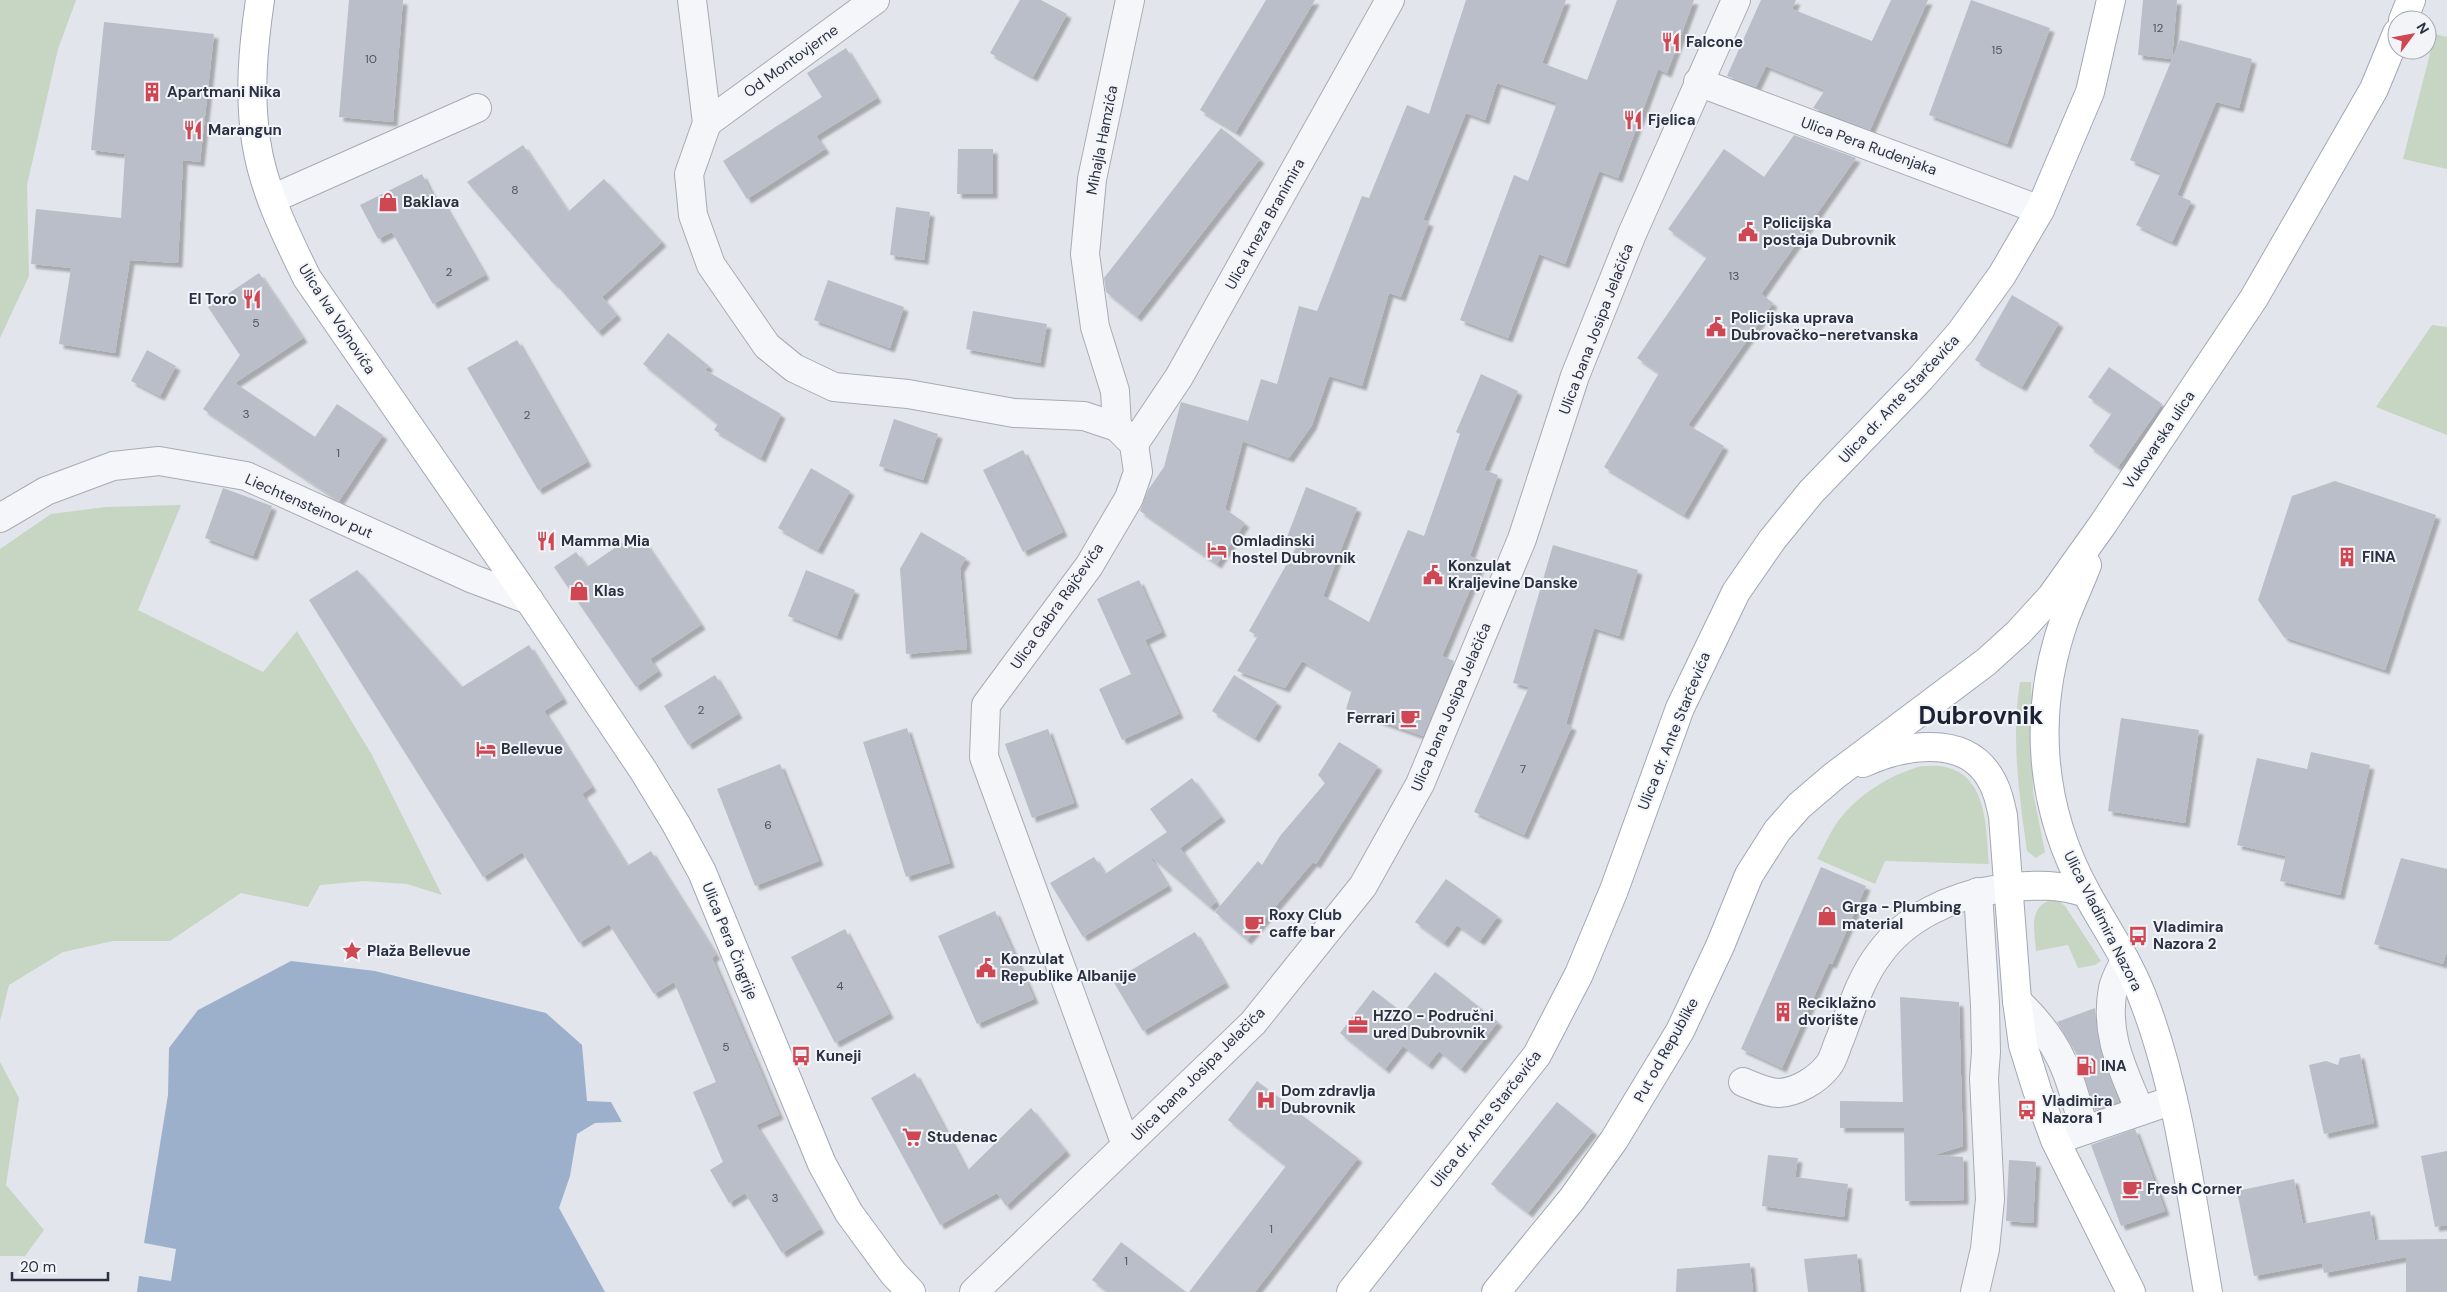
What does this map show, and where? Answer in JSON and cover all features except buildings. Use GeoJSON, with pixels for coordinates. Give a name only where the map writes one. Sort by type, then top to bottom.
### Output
{"type":"FeatureCollection","features":[{"type":"Feature","properties":{"kind":"main road","name":"Ulica Iva Vojnovića"},"geometry":{"type":"LineString","coordinates":[[260,0],[252,86],[256,143],[272,199],[283,229],[307,278],[529,600]]}},
{"type":"Feature","properties":{"kind":"main road","name":"Ulica dr. Ante Starčevića"},"geometry":{"type":"LineString","coordinates":[[1351,1292],[1537,1056],[1579,974],[1614,890],[1680,708],[1736,592],[1772,540],[1811,492],[1921,378],[1961,332],[2002,276],[2040,210],[2090,92],[2111,0]]}},
{"type":"Feature","properties":{"kind":"main road","name":"Vukovarska ulica"},"geometry":{"type":"LineString","coordinates":[[1834,776],[1986,662],[2019,632],[2051,597],[2103,524],[2254,298],[2374,89],[2387,57]]}},
{"type":"Feature","properties":{"kind":"main road","name":"Ulica Vladimira Nazora"},"geometry":{"type":"LineString","coordinates":[[2103,524],[2064,620],[2044,715],[2044,766],[2054,817],[2067,854],[2086,893],[2125,960],[2145,1002],[2162,1052],[2173,1100],[2208,1292]]}},
{"type":"Feature","properties":{"kind":"main road","name":"Ulica Pera Čingrije"},"geometry":{"type":"LineString","coordinates":[[529,600],[643,770],[676,824],[702,872],[822,1164],[850,1213],[893,1273],[911,1292]]}},
{"type":"Feature","properties":{"kind":"main road"},"geometry":{"type":"LineString","coordinates":[[1834,776],[1872,759],[1910,749],[1934,747],[1956,749],[1976,761],[1989,776],[1998,795],[2003,816],[2010,887],[2016,1001],[2024,1046],[2037,1090],[2056,1140],[2131,1292]]}},
{"type":"Feature","properties":{"kind":"main road","name":"Put od Republike"},"geometry":{"type":"LineString","coordinates":[[1496,1292],[1572,1199],[1630,1115],[1680,1031],[1720,946],[1749,875],[1762,852],[1799,806],[1834,776]]}},
{"type":"Feature","properties":{"kind":"main road"},"geometry":{"type":"LineString","coordinates":[[2010,887],[2050,884],[2067,886],[2086,893]]}},
{"type":"Feature","properties":{"kind":"street"},"geometry":{"type":"LineString","coordinates":[[692,0],[707,123],[689,174],[693,215],[711,265],[767,346],[794,368],[834,387],[908,394],[1014,412],[1084,416],[1126,435]]}},
{"type":"Feature","properties":{"kind":"street","name":"Od Montovjerne"},"geometry":{"type":"LineString","coordinates":[[707,123],[875,0]]}},
{"type":"Feature","properties":{"kind":"street","name":"Mihajla Hamzića"},"geometry":{"type":"LineString","coordinates":[[1126,435],[1115,391],[1095,327],[1085,254],[1092,179],[1130,0]]}},
{"type":"Feature","properties":{"kind":"street","name":"Ulica kneza Branimira"},"geometry":{"type":"LineString","coordinates":[[1126,435],[1179,377],[1390,0]]}},
{"type":"Feature","properties":{"kind":"street","name":"Ulica bana Josipa Jelačića"},"geometry":{"type":"LineString","coordinates":[[974,1292],[1253,1023],[1363,886],[1420,784],[1522,539],[1575,376],[1632,234],[1736,0]]}},
{"type":"Feature","properties":{"kind":"street","name":"Ulica Pera Rudenjaka"},"geometry":{"type":"LineString","coordinates":[[1698,82],[2040,210]]}},
{"type":"Feature","properties":{"kind":"street"},"geometry":{"type":"LineString","coordinates":[[272,199],[477,108]]}},
{"type":"Feature","properties":{"kind":"street","name":"Ulica Gabra Rajčevića"},"geometry":{"type":"LineString","coordinates":[[1126,435],[1138,472],[1129,498],[1089,566],[986,705],[984,757],[1126,1145]]}},
{"type":"Feature","properties":{"kind":"street","name":"Liechtensteinov put"},"geometry":{"type":"LineString","coordinates":[[0,518],[46,491],[113,466],[159,462],[246,476],[474,579],[529,600]]}},
{"type":"Feature","properties":{"kind":"street"},"geometry":{"type":"LineString","coordinates":[[1743,1082],[1779,1093],[1807,1085],[1829,1066],[1861,987],[1879,954],[1903,929],[1930,912],[1978,892],[2010,887]]}},
{"type":"Feature","properties":{"kind":"street"},"geometry":{"type":"LineString","coordinates":[[1975,1292],[1984,1249],[1990,1199],[1984,1078],[1986,1052],[1984,986],[1978,892]]}},
{"type":"Feature","properties":{"kind":"street"},"geometry":{"type":"LineString","coordinates":[[2125,960],[2113,986],[2109,1023],[2117,1053],[2140,1111]]}},
{"type":"Feature","properties":{"kind":"street"},"geometry":{"type":"LineString","coordinates":[[2016,1001],[2050,1036],[2061,1058],[2077,1100],[2084,1130]]}},
{"type":"Feature","properties":{"kind":"street"},"geometry":{"type":"LineString","coordinates":[[2056,1140],[2173,1100]]}},
{"type":"Feature","properties":{"kind":"green space"},"geometry":{"type":"Polygon","coordinates":[[[0,0],[76,0],[58,49],[27,185],[29,276],[0,338],[0,0]]]}},
{"type":"Feature","properties":{"kind":"green space"},"geometry":{"type":"Polygon","coordinates":[[[2437,34],[2447,37],[2447,169],[2403,159],[2428,60],[2437,60],[2437,34]]]}},
{"type":"Feature","properties":{"kind":"green space"},"geometry":{"type":"Polygon","coordinates":[[[2432,325],[2447,327],[2447,435],[2376,407],[2432,325]]]}},
{"type":"Feature","properties":{"kind":"green space"},"geometry":{"type":"Polygon","coordinates":[[[181,505],[138,610],[263,672],[297,631],[372,755],[442,895],[407,884],[364,881],[320,885],[308,907],[241,893],[170,941],[113,941],[63,952],[9,985],[0,1021],[0,549],[51,514],[106,507],[181,505]]]}},
{"type":"Feature","properties":{"kind":"green space"},"geometry":{"type":"Polygon","coordinates":[[[2020,682],[2031,682],[2033,792],[2045,852],[2036,858],[2027,851],[2017,766],[2016,724],[2020,682]]]}},
{"type":"Feature","properties":{"kind":"green space"},"geometry":{"type":"Polygon","coordinates":[[[1922,766],[1945,767],[1959,772],[1970,781],[1977,792],[1982,806],[1989,864],[1885,861],[1875,884],[1817,859],[1839,820],[1860,798],[1879,784],[1922,766]]]}},
{"type":"Feature","properties":{"kind":"green space"},"geometry":{"type":"Polygon","coordinates":[[[2048,901],[2059,901],[2065,906],[2101,961],[2095,965],[2078,968],[2068,945],[2036,951],[2035,916],[2042,905],[2048,901]]]}},
{"type":"Feature","properties":{"kind":"green space"},"geometry":{"type":"Polygon","coordinates":[[[0,1062],[19,1098],[6,1185],[44,1230],[25,1256],[0,1256],[0,1062]]]}},
{"type":"Feature","properties":{"kind":"water"},"geometry":{"type":"Polygon","coordinates":[[[291,961],[375,971],[546,1013],[582,1045],[587,1101],[611,1102],[622,1122],[595,1123],[577,1134],[570,1176],[559,1208],[605,1292],[137,1292],[139,1276],[171,1281],[176,1249],[144,1243],[168,1095],[169,1048],[198,1010],[291,961]]]}},
{"type":"Feature","properties":{"kind":"place","name":"Falcone"},"geometry":{"type":"Point","coordinates":[1671,42]}},
{"type":"Feature","properties":{"kind":"place","name":"Apartmani Nika"},"geometry":{"type":"Point","coordinates":[152,92]}},
{"type":"Feature","properties":{"kind":"place","name":"Fjelica"},"geometry":{"type":"Point","coordinates":[1633,120]}},
{"type":"Feature","properties":{"kind":"place","name":"Marangun"},"geometry":{"type":"Point","coordinates":[193,130]}},
{"type":"Feature","properties":{"kind":"place","name":"Baklava"},"geometry":{"type":"Point","coordinates":[388,202]}},
{"type":"Feature","properties":{"kind":"place","name":"Policijska postaja Dubrovnik"},"geometry":{"type":"Point","coordinates":[1748,232]}},
{"type":"Feature","properties":{"kind":"place","name":"El Toro"},"geometry":{"type":"Point","coordinates":[252,299]}},
{"type":"Feature","properties":{"kind":"place","name":"Policijska uprava Dubrovačko-neretvanska"},"geometry":{"type":"Point","coordinates":[1716,327]}},
{"type":"Feature","properties":{"kind":"place","name":"Mamma Mia"},"geometry":{"type":"Point","coordinates":[546,541]}},
{"type":"Feature","properties":{"kind":"place","name":"Omladinski hostel Dubrovnik"},"geometry":{"type":"Point","coordinates":[1217,550]}},
{"type":"Feature","properties":{"kind":"place","name":"FINA"},"geometry":{"type":"Point","coordinates":[2347,557]}},
{"type":"Feature","properties":{"kind":"place","name":"Konzulat Kraljevine Danske"},"geometry":{"type":"Point","coordinates":[1433,575]}},
{"type":"Feature","properties":{"kind":"place","name":"Klas"},"geometry":{"type":"Point","coordinates":[579,591]}},
{"type":"Feature","properties":{"kind":"place","name":"Ferrari"},"geometry":{"type":"Point","coordinates":[1410,718]}},
{"type":"Feature","properties":{"kind":"place","name":"Bellevue"},"geometry":{"type":"Point","coordinates":[486,749]}},
{"type":"Feature","properties":{"kind":"place","name":"Grga - Plumbing material"},"geometry":{"type":"Point","coordinates":[1827,916]}},
{"type":"Feature","properties":{"kind":"place","name":"Roxy Club caffe bar"},"geometry":{"type":"Point","coordinates":[1254,924]}},
{"type":"Feature","properties":{"kind":"place","name":"Vladimira Nazora 2"},"geometry":{"type":"Point","coordinates":[2138,936]}},
{"type":"Feature","properties":{"kind":"place","name":"Plaža Bellevue"},"geometry":{"type":"Point","coordinates":[352,951]}},
{"type":"Feature","properties":{"kind":"place","name":"Konzulat Republike Albanije"},"geometry":{"type":"Point","coordinates":[986,968]}},
{"type":"Feature","properties":{"kind":"place","name":"Reciklažno dvorište"},"geometry":{"type":"Point","coordinates":[1783,1012]}},
{"type":"Feature","properties":{"kind":"place","name":"HZZO - Područni ured Dubrovnik"},"geometry":{"type":"Point","coordinates":[1358,1025]}},
{"type":"Feature","properties":{"kind":"place","name":"Kuneji"},"geometry":{"type":"Point","coordinates":[801,1056]}},
{"type":"Feature","properties":{"kind":"place","name":"INA"},"geometry":{"type":"Point","coordinates":[2086,1066]}},
{"type":"Feature","properties":{"kind":"place","name":"Dom zdravlja Dubrovnik"},"geometry":{"type":"Point","coordinates":[1266,1100]}},
{"type":"Feature","properties":{"kind":"place","name":"Vladimira Nazora 1"},"geometry":{"type":"Point","coordinates":[2027,1110]}},
{"type":"Feature","properties":{"kind":"place","name":"Studenac"},"geometry":{"type":"Point","coordinates":[912,1137]}},
{"type":"Feature","properties":{"kind":"place","name":"Fresh Corner"},"geometry":{"type":"Point","coordinates":[2132,1189]}},
{"type":"Feature","properties":{"kind":"district","name":"Dubrovnik"},"geometry":{"type":"Point","coordinates":[1981,715]}}]}
